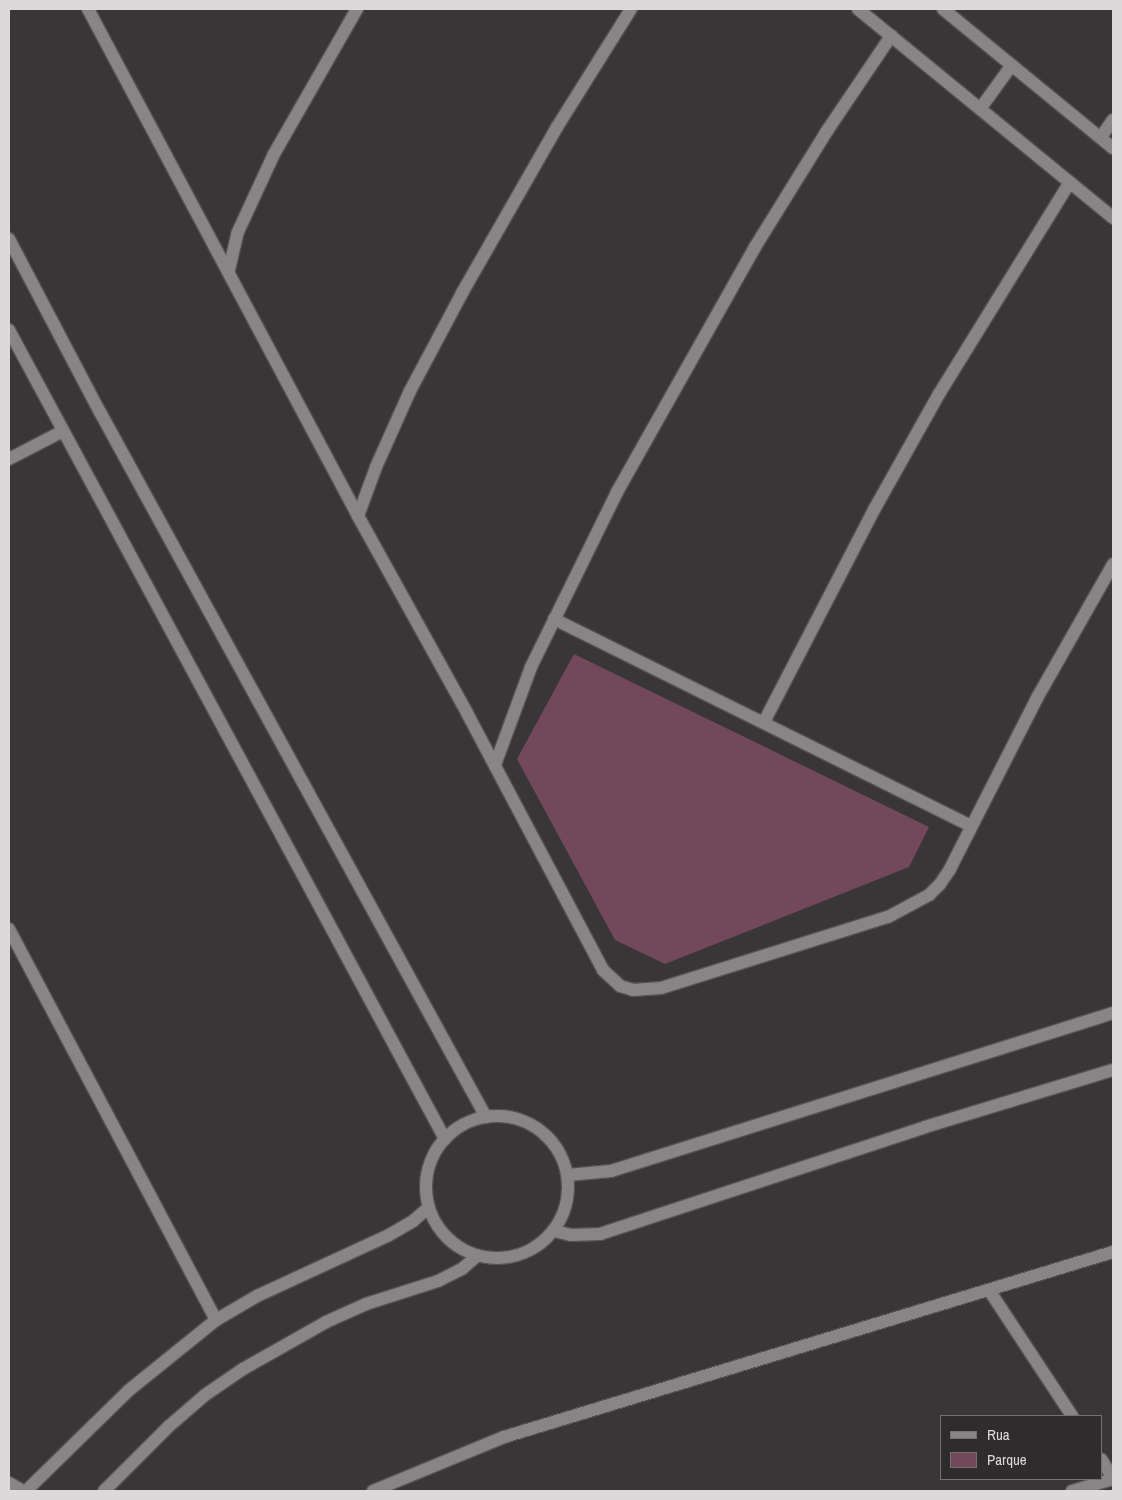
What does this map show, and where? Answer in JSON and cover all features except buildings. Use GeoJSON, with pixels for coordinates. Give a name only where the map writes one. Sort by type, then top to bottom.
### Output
{"type":"FeatureCollection","features":[{"type":"Feature","properties":{"kind":"street"},"geometry":{"type":"LineString","coordinates":[[88,9],[229,270],[358,516],[495,765],[603,970],[620,986],[633,990],[661,988],[888,917],[910,907],[928,895],[940,884],[1036,698],[1113,564]]}},
{"type":"Feature","properties":{"kind":"street"},"geometry":{"type":"LineString","coordinates":[[229,270],[237,234],[274,154],[357,9]]}},
{"type":"Feature","properties":{"kind":"street"},"geometry":{"type":"LineString","coordinates":[[358,516],[369,482],[410,391],[462,293],[557,127],[631,9]]}},
{"type":"Feature","properties":{"kind":"street"},"geometry":{"type":"LineString","coordinates":[[858,9],[1113,218]]}},
{"type":"Feature","properties":{"kind":"street"},"geometry":{"type":"LineString","coordinates":[[943,9],[1113,148]]}},
{"type":"Feature","properties":{"kind":"street"},"geometry":{"type":"LineString","coordinates":[[495,765],[531,667],[617,492],[722,303],[822,139],[891,36]]}},
{"type":"Feature","properties":{"kind":"street"},"geometry":{"type":"LineString","coordinates":[[980,109],[1012,65]]}},
{"type":"Feature","properties":{"kind":"street"},"geometry":{"type":"LineString","coordinates":[[1101,138],[1113,120]]}},
{"type":"Feature","properties":{"kind":"street"},"geometry":{"type":"LineString","coordinates":[[764,722],[874,508],[939,394],[1070,182]]}},
{"type":"Feature","properties":{"kind":"street"},"geometry":{"type":"LineString","coordinates":[[9,239],[100,412],[486,1117]]}},
{"type":"Feature","properties":{"kind":"street"},"geometry":{"type":"LineString","coordinates":[[9,330],[445,1139]]}},
{"type":"Feature","properties":{"kind":"street"},"geometry":{"type":"LineString","coordinates":[[9,459],[63,431]]}},
{"type":"Feature","properties":{"kind":"street"},"geometry":{"type":"LineString","coordinates":[[554,619],[971,826]]}},
{"type":"Feature","properties":{"kind":"street"},"geometry":{"type":"LineString","coordinates":[[9,929],[216,1320]]}},
{"type":"Feature","properties":{"kind":"street"},"geometry":{"type":"LineString","coordinates":[[568,1175],[611,1171],[1113,1013]]}},
{"type":"Feature","properties":{"kind":"street"},"geometry":{"type":"LineString","coordinates":[[554,1231],[572,1235],[600,1234],[925,1127],[1113,1070]]}},
{"type":"Feature","properties":{"kind":"street"},"geometry":{"type":"LineString","coordinates":[[486,1117],[508,1117],[529,1124],[548,1136],[561,1154],[568,1175],[569,1195],[564,1214],[554,1231],[542,1243],[528,1252],[511,1257],[477,1256],[461,1249],[447,1238],[436,1224],[429,1207],[426,1190],[428,1171],[434,1154],[445,1139],[457,1129],[470,1121],[486,1117]]}},
{"type":"Feature","properties":{"kind":"street"},"geometry":{"type":"LineString","coordinates":[[9,1483],[24,1491],[128,1390],[216,1320],[257,1296],[390,1235],[413,1221],[429,1207]]}},
{"type":"Feature","properties":{"kind":"street"},"geometry":{"type":"LineString","coordinates":[[373,1491],[504,1438],[1113,1252]]}},
{"type":"Feature","properties":{"kind":"street"},"geometry":{"type":"LineString","coordinates":[[104,1491],[168,1427],[206,1395],[243,1369],[326,1322],[366,1304],[438,1281],[463,1268],[477,1256]]}},
{"type":"Feature","properties":{"kind":"street"},"geometry":{"type":"LineString","coordinates":[[989,1290],[1071,1415]]}},
{"type":"Feature","properties":{"kind":"street"},"geometry":{"type":"LineString","coordinates":[[1072,1491],[1113,1478],[1102,1461]]}},
{"type":"Feature","properties":{"kind":"green space"},"geometry":{"type":"Polygon","coordinates":[[[574,654],[929,827],[909,867],[665,964],[615,940],[517,759],[574,654]]]}}]}
